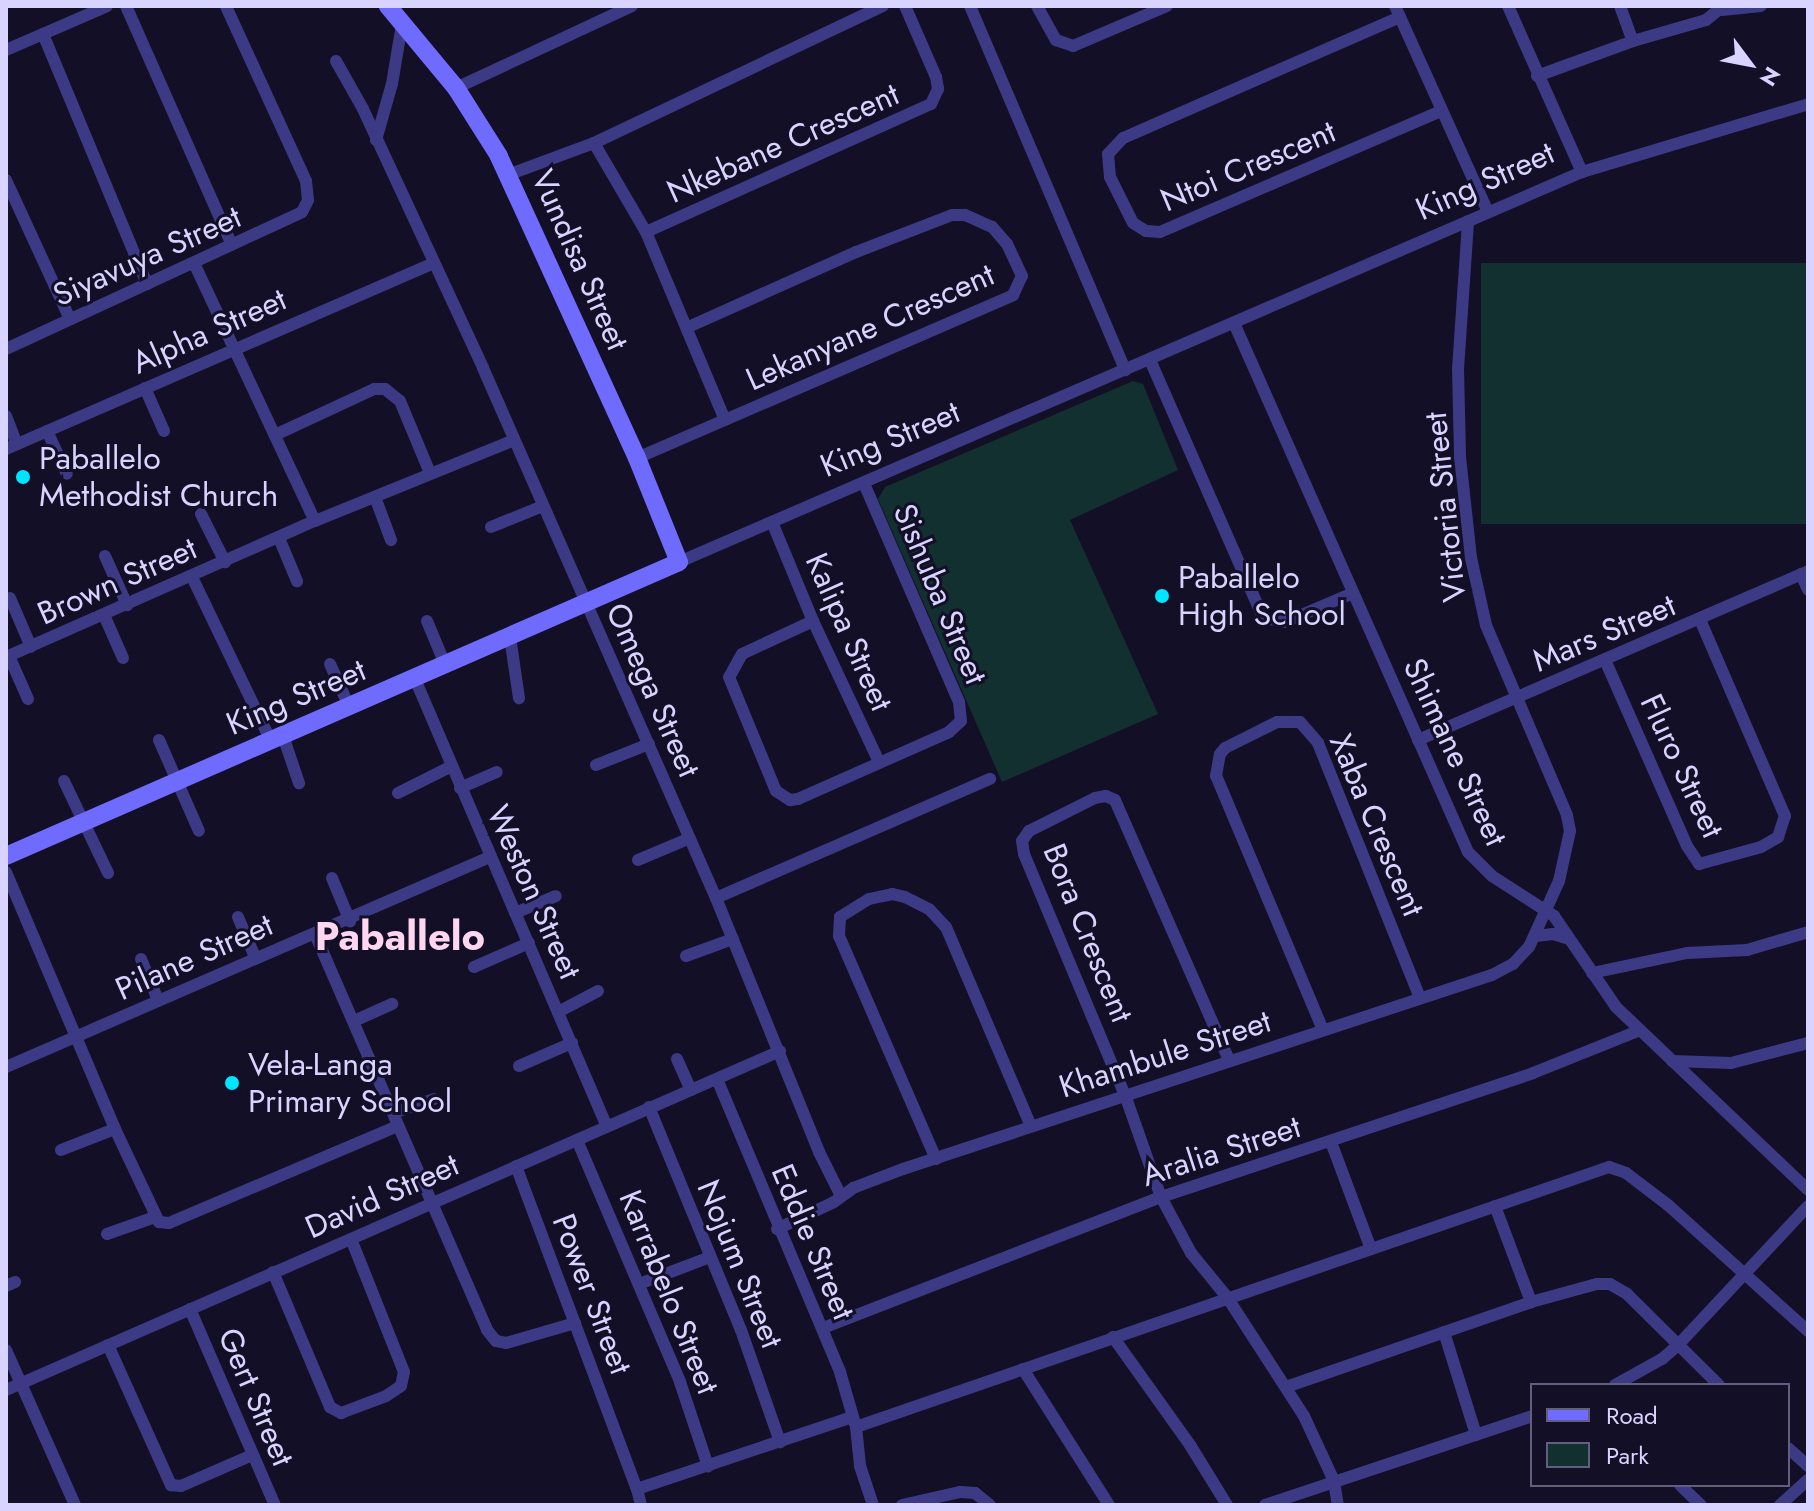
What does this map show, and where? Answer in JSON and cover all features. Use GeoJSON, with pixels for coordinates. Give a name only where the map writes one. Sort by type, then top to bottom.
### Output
{"type":"FeatureCollection","features":[{"type":"Feature","properties":{"kind":"street"},"geometry":{"type":"LineString","coordinates":[[6,50],[107,6]]}},
{"type":"Feature","properties":{"kind":"street"},"geometry":{"type":"LineString","coordinates":[[126,6],[232,245]]}},
{"type":"Feature","properties":{"kind":"street","name":"Siyavuya Street"},"geometry":{"type":"LineString","coordinates":[[6,349],[295,218],[306,206],[306,181],[226,6]]}},
{"type":"Feature","properties":{"kind":"street","name":"Vundisa Street"},"geometry":{"type":"LineString","coordinates":[[390,6],[456,88],[488,135],[637,458],[679,562]]}},
{"type":"Feature","properties":{"kind":"street"},"geometry":{"type":"LineString","coordinates":[[456,88],[632,6]]}},
{"type":"Feature","properties":{"kind":"street"},"geometry":{"type":"LineString","coordinates":[[508,175],[594,143],[883,6]]}},
{"type":"Feature","properties":{"kind":"street","name":"Nkebane Crescent"},"geometry":{"type":"LineString","coordinates":[[646,232],[931,104],[938,89],[936,77],[905,6]]}},
{"type":"Feature","properties":{"kind":"street"},"geometry":{"type":"LineString","coordinates":[[970,6],[1125,370]]}},
{"type":"Feature","properties":{"kind":"street"},"geometry":{"type":"LineString","coordinates":[[1037,6],[1056,40],[1067,46],[1079,45],[1167,6]]}},
{"type":"Feature","properties":{"kind":"street"},"geometry":{"type":"LineString","coordinates":[[1508,6],[1582,172]]}},
{"type":"Feature","properties":{"kind":"street"},"geometry":{"type":"LineString","coordinates":[[1620,6],[1633,41]]}},
{"type":"Feature","properties":{"kind":"street"},"geometry":{"type":"LineString","coordinates":[[1537,76],[1633,41],[1706,20],[1722,8],[1761,6]]}},
{"type":"Feature","properties":{"kind":"street"},"geometry":{"type":"LineString","coordinates":[[1397,12],[1488,212]]}},
{"type":"Feature","properties":{"kind":"street","name":"Ntoi Crescent"},"geometry":{"type":"LineString","coordinates":[[1397,12],[1123,138],[1108,154],[1110,177],[1133,223],[1146,231],[1160,232],[1441,111]]}},
{"type":"Feature","properties":{"kind":"street"},"geometry":{"type":"LineString","coordinates":[[376,140],[392,84],[402,24]]}},
{"type":"Feature","properties":{"kind":"street"},"geometry":{"type":"LineString","coordinates":[[43,34],[147,284]]}},
{"type":"Feature","properties":{"kind":"street","name":"Omega Street"},"geometry":{"type":"LineString","coordinates":[[336,61],[376,140],[514,440],[716,898],[819,1152],[841,1196]]}},
{"type":"Feature","properties":{"kind":"street","name":"King Street"},"geometry":{"type":"LineString","coordinates":[[6,856],[1582,172],[1808,104]]}},
{"type":"Feature","properties":{"kind":"street"},"geometry":{"type":"LineString","coordinates":[[594,143],[646,232],[725,420]]}},
{"type":"Feature","properties":{"kind":"street"},"geometry":{"type":"LineString","coordinates":[[6,180],[70,319]]}},
{"type":"Feature","properties":{"kind":"street","name":"Lekanyane Crescent"},"geometry":{"type":"LineString","coordinates":[[637,458],[1013,295],[1022,283],[1019,264],[992,227],[965,215],[952,215],[856,252],[688,327]]}},
{"type":"Feature","properties":{"kind":"street","name":"Victoria Street"},"geometry":{"type":"LineString","coordinates":[[1468,221],[1458,369],[1460,456],[1471,558],[1486,625],[1515,700],[1567,815],[1570,831],[1564,865],[1547,909]]}},
{"type":"Feature","properties":{"kind":"street"},"geometry":{"type":"LineString","coordinates":[[194,263],[315,521]]}},
{"type":"Feature","properties":{"kind":"street","name":"Alpha Street"},"geometry":{"type":"LineString","coordinates":[[12,446],[433,263]]}},
{"type":"Feature","properties":{"kind":"street","name":"Shimane Street"},"geometry":{"type":"LineString","coordinates":[[1234,323],[1474,860],[1492,876],[1547,909],[1638,1031],[1808,1190]]}},
{"type":"Feature","properties":{"kind":"street"},"geometry":{"type":"LineString","coordinates":[[1150,360],[1263,618],[1285,622],[1353,593]]}},
{"type":"Feature","properties":{"kind":"street"},"geometry":{"type":"LineString","coordinates":[[145,388],[164,431]]}},
{"type":"Feature","properties":{"kind":"street"},"geometry":{"type":"LineString","coordinates":[[275,435],[374,389],[385,389],[400,401],[430,473]]}},
{"type":"Feature","properties":{"kind":"street"},"geometry":{"type":"LineString","coordinates":[[6,416],[12,446]]}},
{"type":"Feature","properties":{"kind":"street"},"geometry":{"type":"LineString","coordinates":[[47,431],[67,474]]}},
{"type":"Feature","properties":{"kind":"street","name":"Brown Street"},"geometry":{"type":"LineString","coordinates":[[8,657],[315,521],[514,440]]}},
{"type":"Feature","properties":{"kind":"street","name":"Sishuba Street"},"geometry":{"type":"LineString","coordinates":[[813,621],[742,654],[729,677],[753,740],[782,796],[798,799],[955,729],[961,721],[962,712],[864,483]]}},
{"type":"Feature","properties":{"kind":"street"},"geometry":{"type":"LineString","coordinates":[[375,497],[391,540]]}},
{"type":"Feature","properties":{"kind":"street"},"geometry":{"type":"LineString","coordinates":[[491,527],[543,506]]}},
{"type":"Feature","properties":{"kind":"street"},"geometry":{"type":"LineString","coordinates":[[201,514],[225,562]]}},
{"type":"Feature","properties":{"kind":"street","name":"Kalipa Street"},"geometry":{"type":"LineString","coordinates":[[772,522],[813,621],[879,762]]}},
{"type":"Feature","properties":{"kind":"street"},"geometry":{"type":"LineString","coordinates":[[279,538],[297,581]]}},
{"type":"Feature","properties":{"kind":"street"},"geometry":{"type":"LineString","coordinates":[[105,556],[127,605]]}},
{"type":"Feature","properties":{"kind":"street"},"geometry":{"type":"LineString","coordinates":[[1804,572],[1808,590]]}},
{"type":"Feature","properties":{"kind":"street","name":"Mars Street"},"geometry":{"type":"LineString","coordinates":[[1418,740],[1700,620],[1804,572]]}},
{"type":"Feature","properties":{"kind":"street"},"geometry":{"type":"LineString","coordinates":[[192,577],[299,783]]}},
{"type":"Feature","properties":{"kind":"street"},"geometry":{"type":"LineString","coordinates":[[10,598],[31,647]]}},
{"type":"Feature","properties":{"kind":"street"},"geometry":{"type":"LineString","coordinates":[[104,615],[123,658]]}},
{"type":"Feature","properties":{"kind":"street","name":"Fluro Street"},"geometry":{"type":"LineString","coordinates":[[1605,660],[1687,846],[1699,864],[1761,847],[1778,837],[1785,816],[1700,620]]}},
{"type":"Feature","properties":{"kind":"street"},"geometry":{"type":"LineString","coordinates":[[427,621],[445,664]]}},
{"type":"Feature","properties":{"kind":"street"},"geometry":{"type":"LineString","coordinates":[[510,637],[519,698]]}},
{"type":"Feature","properties":{"kind":"street"},"geometry":{"type":"LineString","coordinates":[[8,657],[28,699]]}},
{"type":"Feature","properties":{"kind":"street"},"geometry":{"type":"LineString","coordinates":[[330,664],[349,706]]}},
{"type":"Feature","properties":{"kind":"street","name":"Weston Street"},"geometry":{"type":"LineString","coordinates":[[415,679],[607,1126]]}},
{"type":"Feature","properties":{"kind":"street","name":"Xaba Crescent"},"geometry":{"type":"LineString","coordinates":[[1323,1030],[1216,776],[1220,754],[1225,748],[1277,722],[1300,722],[1318,743],[1420,998]]}},
{"type":"Feature","properties":{"kind":"street"},"geometry":{"type":"LineString","coordinates":[[159,740],[199,831]]}},
{"type":"Feature","properties":{"kind":"street"},"geometry":{"type":"LineString","coordinates":[[596,765],[649,744]]}},
{"type":"Feature","properties":{"kind":"street"},"geometry":{"type":"LineString","coordinates":[[398,793],[452,766]]}},
{"type":"Feature","properties":{"kind":"street"},"geometry":{"type":"LineString","coordinates":[[460,788],[497,772]]}},
{"type":"Feature","properties":{"kind":"street"},"geometry":{"type":"LineString","coordinates":[[716,898],[990,779]]}},
{"type":"Feature","properties":{"kind":"street"},"geometry":{"type":"LineString","coordinates":[[64,781],[108,873]]}},
{"type":"Feature","properties":{"kind":"street","name":"Bora Crescent"},"geometry":{"type":"LineString","coordinates":[[1125,1095],[1021,845],[1029,831],[1095,798],[1110,797],[1119,805],[1229,1060]]}},
{"type":"Feature","properties":{"kind":"street"},"geometry":{"type":"LineString","coordinates":[[638,860],[690,838]]}},
{"type":"Feature","properties":{"kind":"street","name":"Pilane Street"},"geometry":{"type":"LineString","coordinates":[[6,1067],[255,957],[350,921],[490,857]]}},
{"type":"Feature","properties":{"kind":"street"},"geometry":{"type":"LineString","coordinates":[[6,872],[79,1036],[115,1129],[155,1217],[161,1223],[169,1223],[398,1126]]}},
{"type":"Feature","properties":{"kind":"street"},"geometry":{"type":"LineString","coordinates":[[332,878],[350,921]]}},
{"type":"Feature","properties":{"kind":"street"},"geometry":{"type":"LineString","coordinates":[[936,1159],[839,936],[840,917],[849,908],[869,899],[892,894],[905,897],[930,910],[946,927],[1031,1126]]}},
{"type":"Feature","properties":{"kind":"street"},"geometry":{"type":"LineString","coordinates":[[515,913],[556,896]]}},
{"type":"Feature","properties":{"kind":"street","name":"Khambule Street"},"geometry":{"type":"LineString","coordinates":[[777,1229],[841,1196],[936,1159],[1504,970],[1522,957],[1536,936],[1547,909]]}},
{"type":"Feature","properties":{"kind":"street"},"geometry":{"type":"LineString","coordinates":[[238,917],[255,957]]}},
{"type":"Feature","properties":{"kind":"street"},"geometry":{"type":"LineString","coordinates":[[1592,973],[1687,953],[1747,950],[1808,932]]}},
{"type":"Feature","properties":{"kind":"street"},"geometry":{"type":"LineString","coordinates":[[315,934],[483,1323],[499,1343],[514,1342],[575,1323]]}},
{"type":"Feature","properties":{"kind":"street"},"geometry":{"type":"LineString","coordinates":[[1536,936],[1553,934],[1569,939]]}},
{"type":"Feature","properties":{"kind":"street"},"geometry":{"type":"LineString","coordinates":[[686,956],[733,939]]}},
{"type":"Feature","properties":{"kind":"street"},"geometry":{"type":"LineString","coordinates":[[474,967],[529,943]]}},
{"type":"Feature","properties":{"kind":"street"},"geometry":{"type":"LineString","coordinates":[[141,959],[158,1000]]}},
{"type":"Feature","properties":{"kind":"street"},"geometry":{"type":"LineString","coordinates":[[558,1012],[598,991]]}},
{"type":"Feature","properties":{"kind":"street"},"geometry":{"type":"LineString","coordinates":[[354,1021],[392,1004]]}},
{"type":"Feature","properties":{"kind":"street","name":"Aralia Street"},"geometry":{"type":"LineString","coordinates":[[823,1328],[1161,1197],[1533,1073],[1638,1031]]}},
{"type":"Feature","properties":{"kind":"street"},"geometry":{"type":"LineString","coordinates":[[519,1066],[572,1043]]}},
{"type":"Feature","properties":{"kind":"street"},"geometry":{"type":"LineString","coordinates":[[1672,1061],[1731,1063],[1808,1043]]}},
{"type":"Feature","properties":{"kind":"street","name":"David Street"},"geometry":{"type":"LineString","coordinates":[[6,1390],[780,1051]]}},
{"type":"Feature","properties":{"kind":"street"},"geometry":{"type":"LineString","coordinates":[[677,1059],[691,1090]]}},
{"type":"Feature","properties":{"kind":"street","name":"Eddie Street"},"geometry":{"type":"LineString","coordinates":[[717,1079],[777,1229],[823,1328],[854,1422],[860,1466],[873,1505]]}},
{"type":"Feature","properties":{"kind":"street"},"geometry":{"type":"LineString","coordinates":[[1125,1095],[1161,1197],[1191,1253],[1227,1297],[1286,1387],[1321,1449],[1334,1481],[1338,1505]]}},
{"type":"Feature","properties":{"kind":"street"},"geometry":{"type":"LineString","coordinates":[[393,1113],[434,1099]]}},
{"type":"Feature","properties":{"kind":"street","name":"Nojum Street"},"geometry":{"type":"LineString","coordinates":[[649,1107],[741,1330],[780,1442]]}},
{"type":"Feature","properties":{"kind":"street"},"geometry":{"type":"LineString","coordinates":[[61,1150],[115,1129]]}},
{"type":"Feature","properties":{"kind":"street","name":"Karrabelo Street"},"geometry":{"type":"LineString","coordinates":[[577,1140],[680,1382],[708,1466]]}},
{"type":"Feature","properties":{"kind":"street"},"geometry":{"type":"LineString","coordinates":[[1331,1142],[1371,1249]]}},
{"type":"Feature","properties":{"kind":"street","name":"Power Street"},"geometry":{"type":"LineString","coordinates":[[516,1166],[641,1505]]}},
{"type":"Feature","properties":{"kind":"street"},"geometry":{"type":"LineString","coordinates":[[637,1489],[780,1442],[1023,1369],[1590,1171],[1618,1169],[1668,1205],[1808,1331]]}},
{"type":"Feature","properties":{"kind":"street"},"geometry":{"type":"LineString","coordinates":[[1495,1206],[1531,1302]]}},
{"type":"Feature","properties":{"kind":"street"},"geometry":{"type":"LineString","coordinates":[[1619,1383],[1662,1359],[1678,1345],[1808,1206]]}},
{"type":"Feature","properties":{"kind":"street"},"geometry":{"type":"LineString","coordinates":[[107,1234],[155,1217]]}},
{"type":"Feature","properties":{"kind":"street"},"geometry":{"type":"LineString","coordinates":[[273,1272],[324,1399],[333,1410],[347,1412],[386,1396],[396,1391],[404,1380],[393,1342],[351,1239]]}},
{"type":"Feature","properties":{"kind":"street"},"geometry":{"type":"LineString","coordinates":[[639,1284],[710,1257]]}},
{"type":"Feature","properties":{"kind":"street"},"geometry":{"type":"LineString","coordinates":[[1286,1387],[1531,1302],[1588,1285],[1610,1284],[1636,1302],[1717,1383]]}},
{"type":"Feature","properties":{"kind":"street","name":"Gert Street"},"geometry":{"type":"LineString","coordinates":[[190,1309],[275,1505]]}},
{"type":"Feature","properties":{"kind":"street"},"geometry":{"type":"LineString","coordinates":[[1444,1332],[1476,1435]]}},
{"type":"Feature","properties":{"kind":"street"},"geometry":{"type":"LineString","coordinates":[[1113,1337],[1190,1445],[1227,1505]]}},
{"type":"Feature","properties":{"kind":"street"},"geometry":{"type":"LineString","coordinates":[[108,1345],[171,1485],[181,1486],[252,1455]]}},
{"type":"Feature","properties":{"kind":"street"},"geometry":{"type":"LineString","coordinates":[[6,1350],[75,1505]]}},
{"type":"Feature","properties":{"kind":"street"},"geometry":{"type":"LineString","coordinates":[[1023,1369],[1109,1505]]}},
{"type":"Feature","properties":{"kind":"street"},"geometry":{"type":"LineString","coordinates":[[1265,1505],[1530,1417]]}},
{"type":"Feature","properties":{"kind":"street"},"geometry":{"type":"LineString","coordinates":[[1790,1450],[1808,1466]]}},
{"type":"Feature","properties":{"kind":"street"},"geometry":{"type":"LineString","coordinates":[[1780,1505],[1808,1480]]}},
{"type":"Feature","properties":{"kind":"street"},"geometry":{"type":"LineString","coordinates":[[1682,1487],[1701,1505]]}},
{"type":"Feature","properties":{"kind":"street"},"geometry":{"type":"LineString","coordinates":[[902,1505],[960,1492],[975,1493],[990,1505]]}},
{"type":"Feature","properties":{"kind":"green space"},"geometry":{"type":"Polygon","coordinates":[[[1481,263],[1808,263],[1808,524],[1481,524],[1481,263]]]}},
{"type":"Feature","properties":{"kind":"green space"},"geometry":{"type":"Polygon","coordinates":[[[1133,381],[1143,384],[1178,470],[1070,520],[1158,714],[1002,782],[878,499],[885,487],[1133,381]]]}},
{"type":"Feature","properties":{"kind":"place","name":"Paballelo Methodist Church"},"geometry":{"type":"Point","coordinates":[23,477]}},
{"type":"Feature","properties":{"kind":"place","name":"Paballelo High School"},"geometry":{"type":"Point","coordinates":[1162,596]}},
{"type":"Feature","properties":{"kind":"place","name":"Vela-Langa Primary School"},"geometry":{"type":"Point","coordinates":[232,1083]}},
{"type":"Feature","properties":{"kind":"district","name":"Paballelo"},"geometry":{"type":"Point","coordinates":[400,936]}}]}
